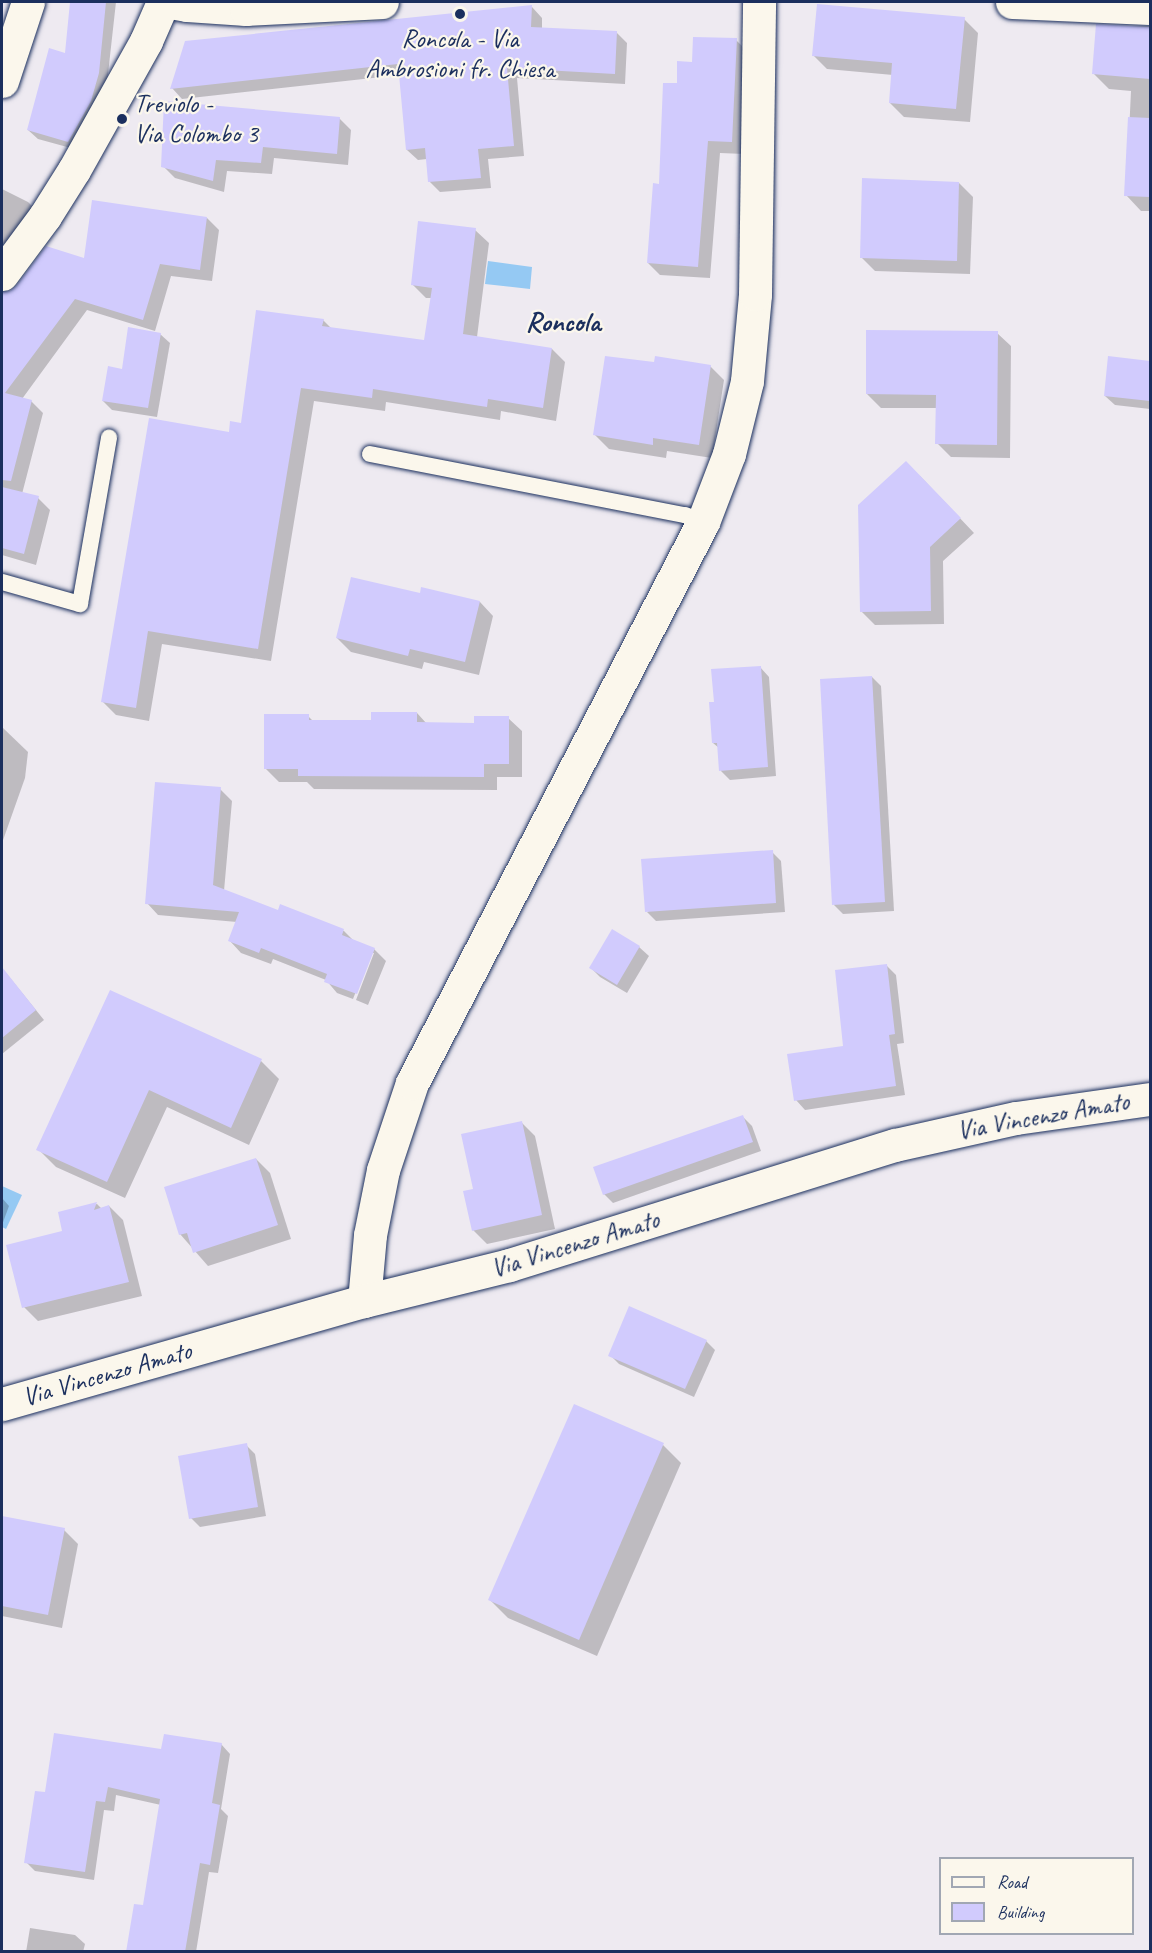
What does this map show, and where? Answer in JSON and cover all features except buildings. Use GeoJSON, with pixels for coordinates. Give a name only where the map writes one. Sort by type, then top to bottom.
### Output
{"type":"FeatureCollection","features":[{"type":"Feature","properties":{"kind":"street"},"geometry":{"type":"LineString","coordinates":[[2,81],[28,2]]}},
{"type":"Feature","properties":{"kind":"street"},"geometry":{"type":"LineString","coordinates":[[2,274],[61,191],[146,41],[163,2]]}},
{"type":"Feature","properties":{"kind":"street"},"geometry":{"type":"LineString","coordinates":[[170,2],[246,9],[382,2]]}},
{"type":"Feature","properties":{"kind":"street"},"geometry":{"type":"LineString","coordinates":[[364,1301],[369,1241],[383,1170],[412,1083],[704,522],[739,419],[749,361],[756,262],[759,2]]}},
{"type":"Feature","properties":{"kind":"street"},"geometry":{"type":"LineString","coordinates":[[1012,2],[1150,8]]}},
{"type":"Feature","properties":{"kind":"street","name":"Via Vincenzo Amato"},"geometry":{"type":"LineString","coordinates":[[2,1404],[364,1301],[531,1259],[822,1166],[926,1137],[1027,1116],[1150,1099]]}},
{"type":"Feature","properties":{"kind":"lane"},"geometry":{"type":"LineString","coordinates":[[2,582],[80,604],[109,436]]}},
{"type":"Feature","properties":{"kind":"lane"},"geometry":{"type":"LineString","coordinates":[[370,454],[685,515],[704,522]]}},
{"type":"Feature","properties":{"kind":"water"},"geometry":{"type":"Polygon","coordinates":[[[488,261],[532,267],[530,289],[485,284],[488,261]]]}},
{"type":"Feature","properties":{"kind":"water"},"geometry":{"type":"Polygon","coordinates":[[[2,1186],[22,1195],[6,1229],[2,1227],[2,1186]]]}},
{"type":"Feature","properties":{"kind":"place","name":"Roncola - Via Ambrosioni fr. Chiesa"},"geometry":{"type":"Point","coordinates":[460,14]}},
{"type":"Feature","properties":{"kind":"place","name":"Treviolo - Via Colombo 3"},"geometry":{"type":"Point","coordinates":[122,119]}},
{"type":"Feature","properties":{"kind":"district","name":"Roncola"},"geometry":{"type":"Point","coordinates":[563,322]}}]}
